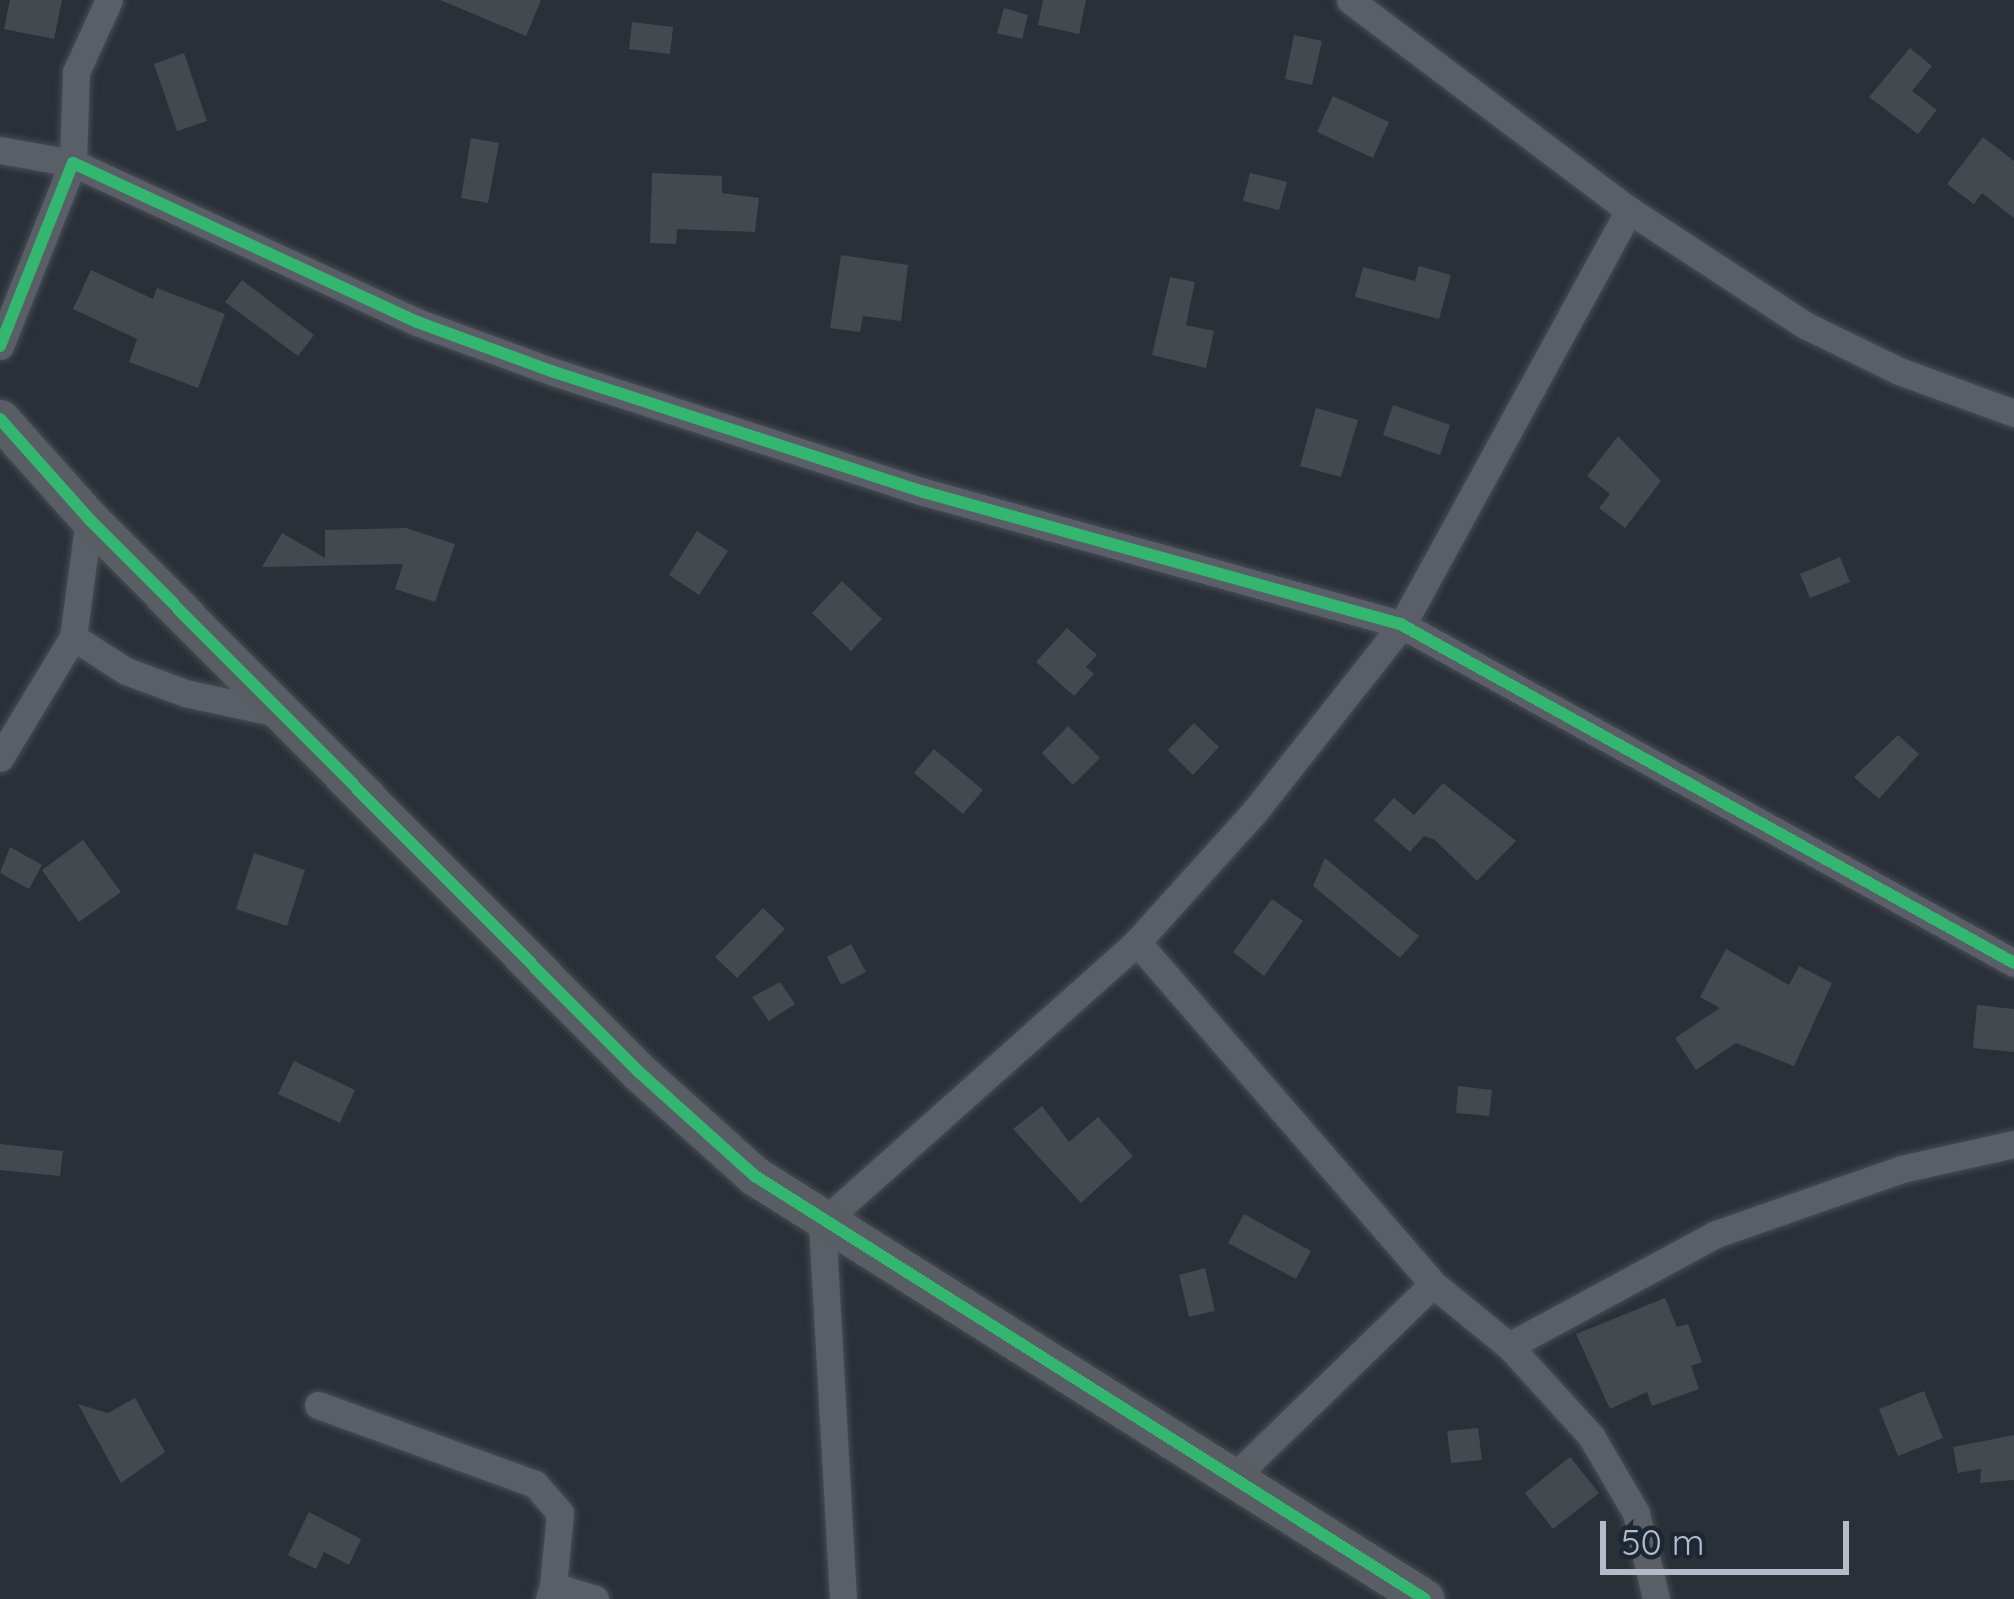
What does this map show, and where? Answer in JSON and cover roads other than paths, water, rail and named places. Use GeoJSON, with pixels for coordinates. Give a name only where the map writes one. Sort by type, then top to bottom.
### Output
{"type":"FeatureCollection","features":[{"type":"Feature","properties":{"kind":"street"},"geometry":{"type":"LineString","coordinates":[[0,346],[73,164],[76,71],[109,0]]}},
{"type":"Feature","properties":{"kind":"street"},"geometry":{"type":"LineString","coordinates":[[1350,0],[1629,209],[1805,325],[1899,371],[2014,413]]}},
{"type":"Feature","properties":{"kind":"street"},"geometry":{"type":"LineString","coordinates":[[0,150],[73,164],[417,322],[554,372],[924,492],[1402,625],[2014,963]]}},
{"type":"Feature","properties":{"kind":"street"},"geometry":{"type":"LineString","coordinates":[[822,1223],[1137,942],[1402,625],[1629,209]]}},
{"type":"Feature","properties":{"kind":"street"},"geometry":{"type":"LineString","coordinates":[[0,419],[88,520],[639,1072],[822,1223],[1235,1476],[1424,1599]]}},
{"type":"Feature","properties":{"kind":"street"},"geometry":{"type":"LineString","coordinates":[[0,758],[73,637],[88,520]]}},
{"type":"Feature","properties":{"kind":"street"},"geometry":{"type":"LineString","coordinates":[[73,637],[126,670],[185,693],[284,715]]}},
{"type":"Feature","properties":{"kind":"street"},"geometry":{"type":"LineString","coordinates":[[1137,942],[1432,1284],[1509,1346],[1591,1436],[1636,1513],[1656,1599]]}},
{"type":"Feature","properties":{"kind":"street"},"geometry":{"type":"LineString","coordinates":[[1509,1346],[1580,1301],[1716,1234],[1902,1168],[2014,1144]]}},
{"type":"Feature","properties":{"kind":"street"},"geometry":{"type":"LineString","coordinates":[[822,1223],[844,1599]]}},
{"type":"Feature","properties":{"kind":"street"},"geometry":{"type":"LineString","coordinates":[[1235,1476],[1432,1284]]}},
{"type":"Feature","properties":{"kind":"street"},"geometry":{"type":"LineString","coordinates":[[318,1405],[535,1484],[560,1513],[551,1593],[595,1599]]}}]}
